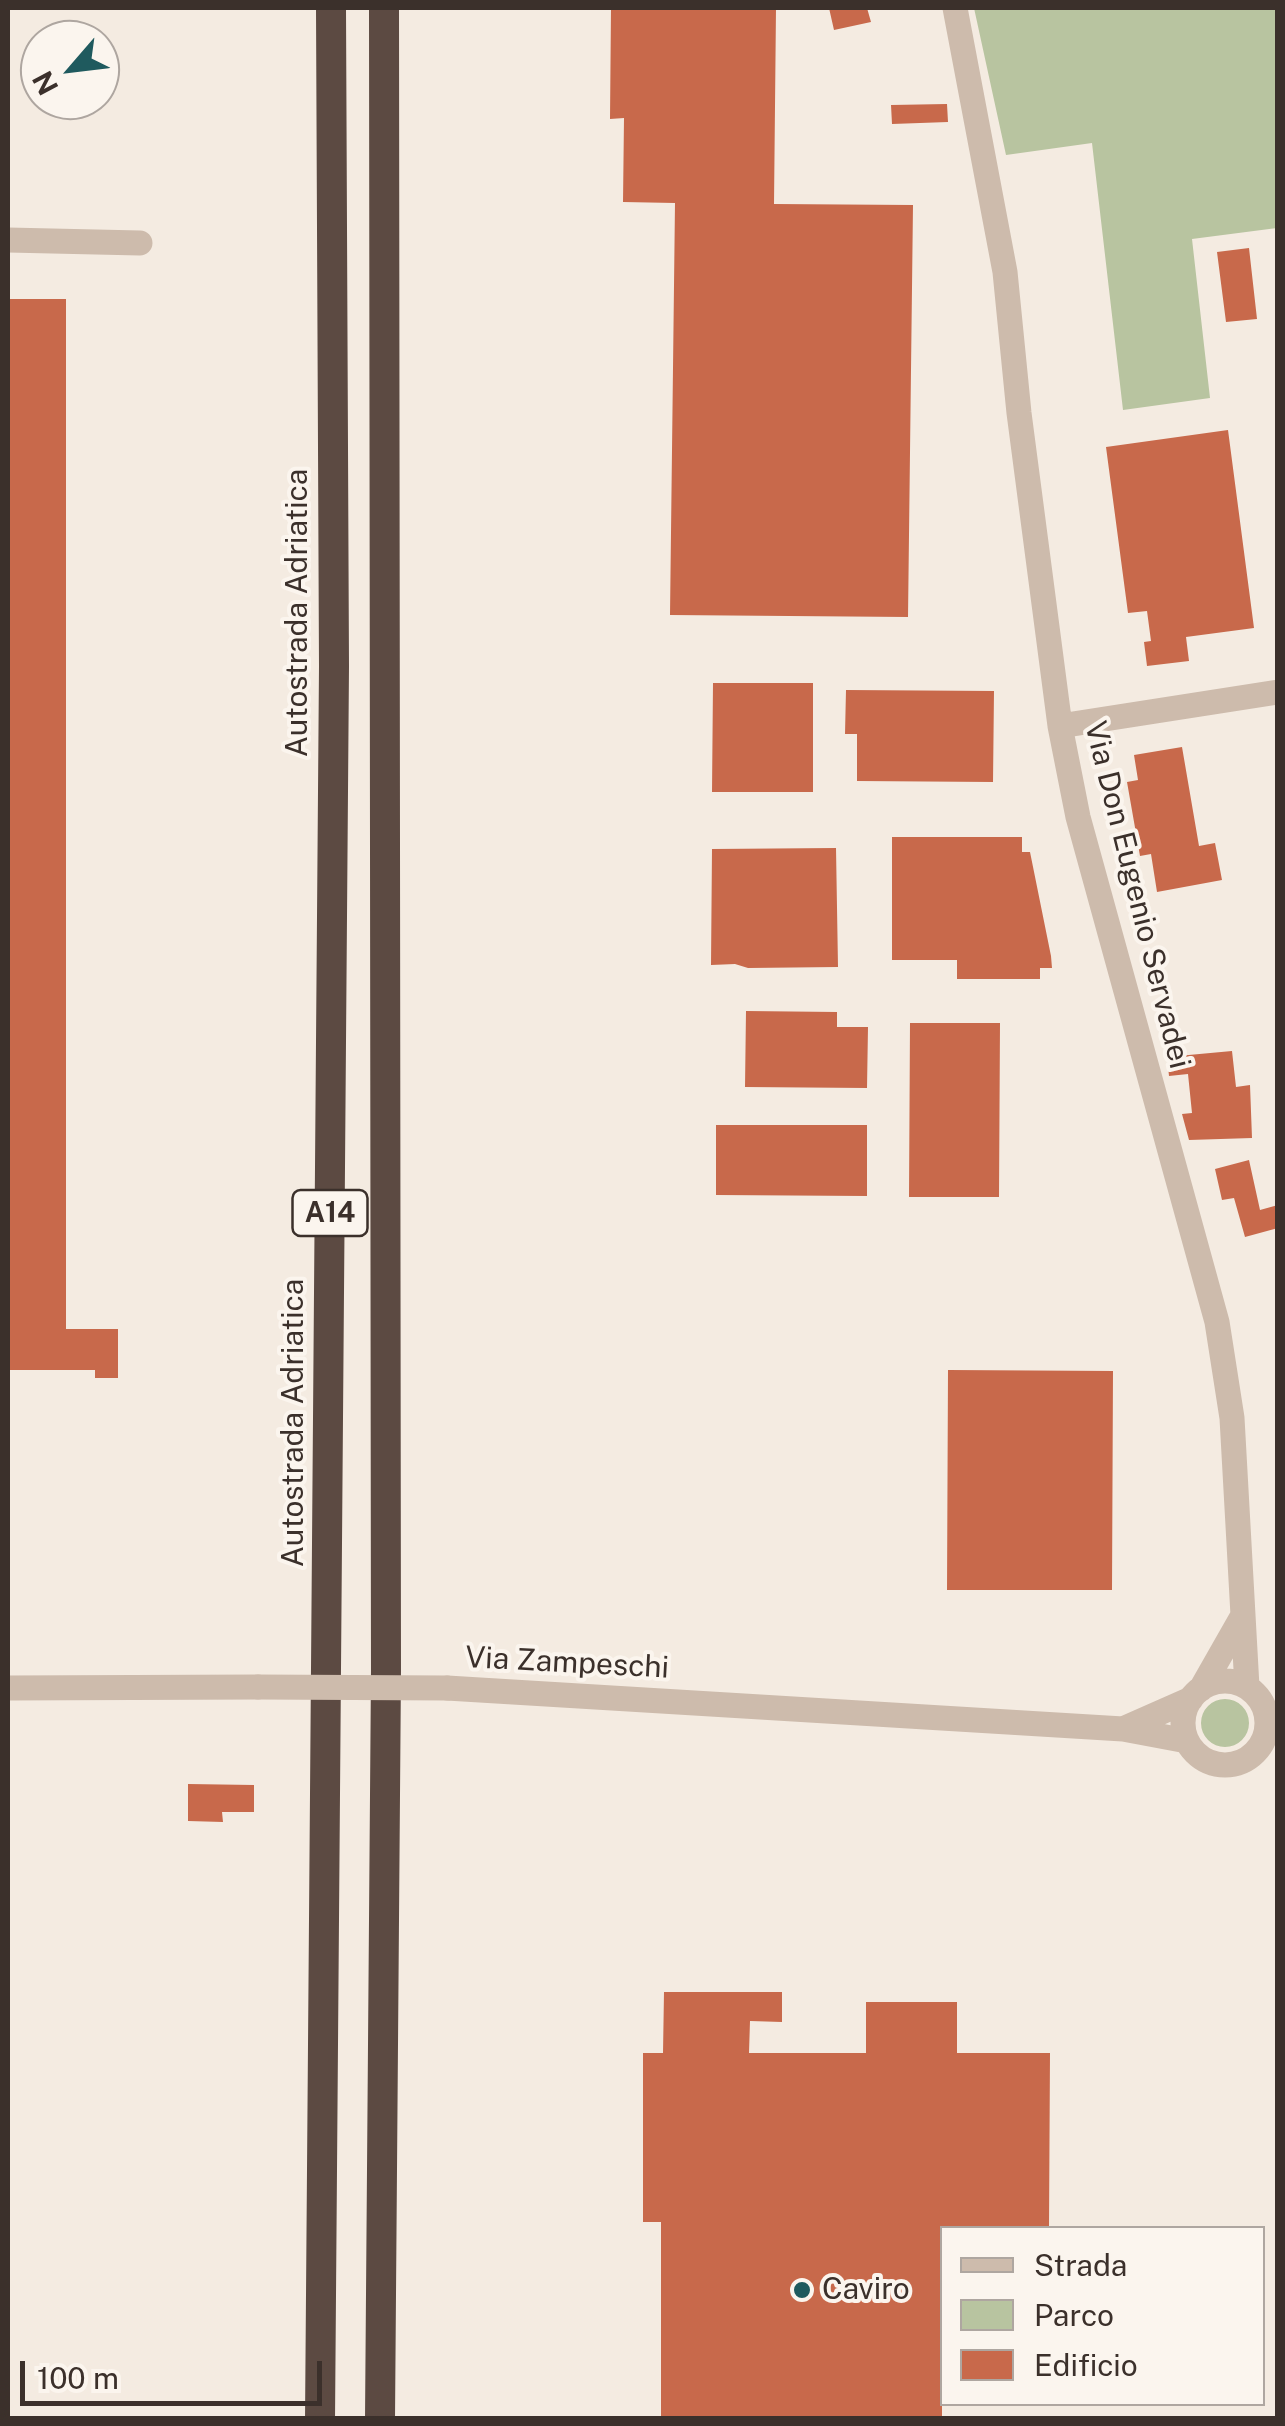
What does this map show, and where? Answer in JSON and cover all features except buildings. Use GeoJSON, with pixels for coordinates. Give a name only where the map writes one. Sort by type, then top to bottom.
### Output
{"type":"FeatureCollection","features":[{"type":"Feature","properties":{"kind":"highway","name":"Autostrada Adriatica"},"geometry":{"type":"LineString","coordinates":[[320,2418],[334,666],[331,8]]}},
{"type":"Feature","properties":{"kind":"highway","name":"A14"},"geometry":{"type":"LineString","coordinates":[[380,2418],[386,1670],[384,8]]}},
{"type":"Feature","properties":{"kind":"street","name":"Via Don Eugenio Servadei"},"geometry":{"type":"LineString","coordinates":[[954,8],[1004,272],[1060,726],[1078,817],[1217,1322],[1232,1418],[1247,1687]]}},
{"type":"Feature","properties":{"kind":"street"},"geometry":{"type":"LineString","coordinates":[[8,240],[140,243]]}},
{"type":"Feature","properties":{"kind":"street"},"geometry":{"type":"LineString","coordinates":[[1060,726],[1278,692]]}},
{"type":"Feature","properties":{"kind":"street"},"geometry":{"type":"LineString","coordinates":[[1196,1694],[1212,1683],[1224,1681],[1247,1687],[1272,1713],[1267,1732],[1270,1741],[1245,1761],[1218,1765],[1195,1752],[1188,1742],[1183,1720],[1196,1694],[1242,1617]]}},
{"type":"Feature","properties":{"kind":"street","name":"Via Zampeschi"},"geometry":{"type":"LineString","coordinates":[[8,1688],[447,1688],[1122,1729],[1188,1742]]}},
{"type":"Feature","properties":{"kind":"street","name":"Via Zampeschi"},"geometry":{"type":"LineString","coordinates":[[1122,1729],[1196,1694]]}},
{"type":"Feature","properties":{"kind":"green space"},"geometry":{"type":"Polygon","coordinates":[[[974,8],[1277,8],[1277,228],[1192,239],[1210,398],[1123,410],[1092,143],[1006,155],[974,8]]]}},
{"type":"Feature","properties":{"kind":"green space"},"geometry":{"type":"Polygon","coordinates":[[[1225,1699],[1242,1706],[1249,1723],[1242,1740],[1225,1747],[1208,1740],[1201,1723],[1208,1706],[1225,1699]]]}},
{"type":"Feature","properties":{"kind":"place","name":"Caviro"},"geometry":{"type":"Point","coordinates":[802,2290]}}]}
